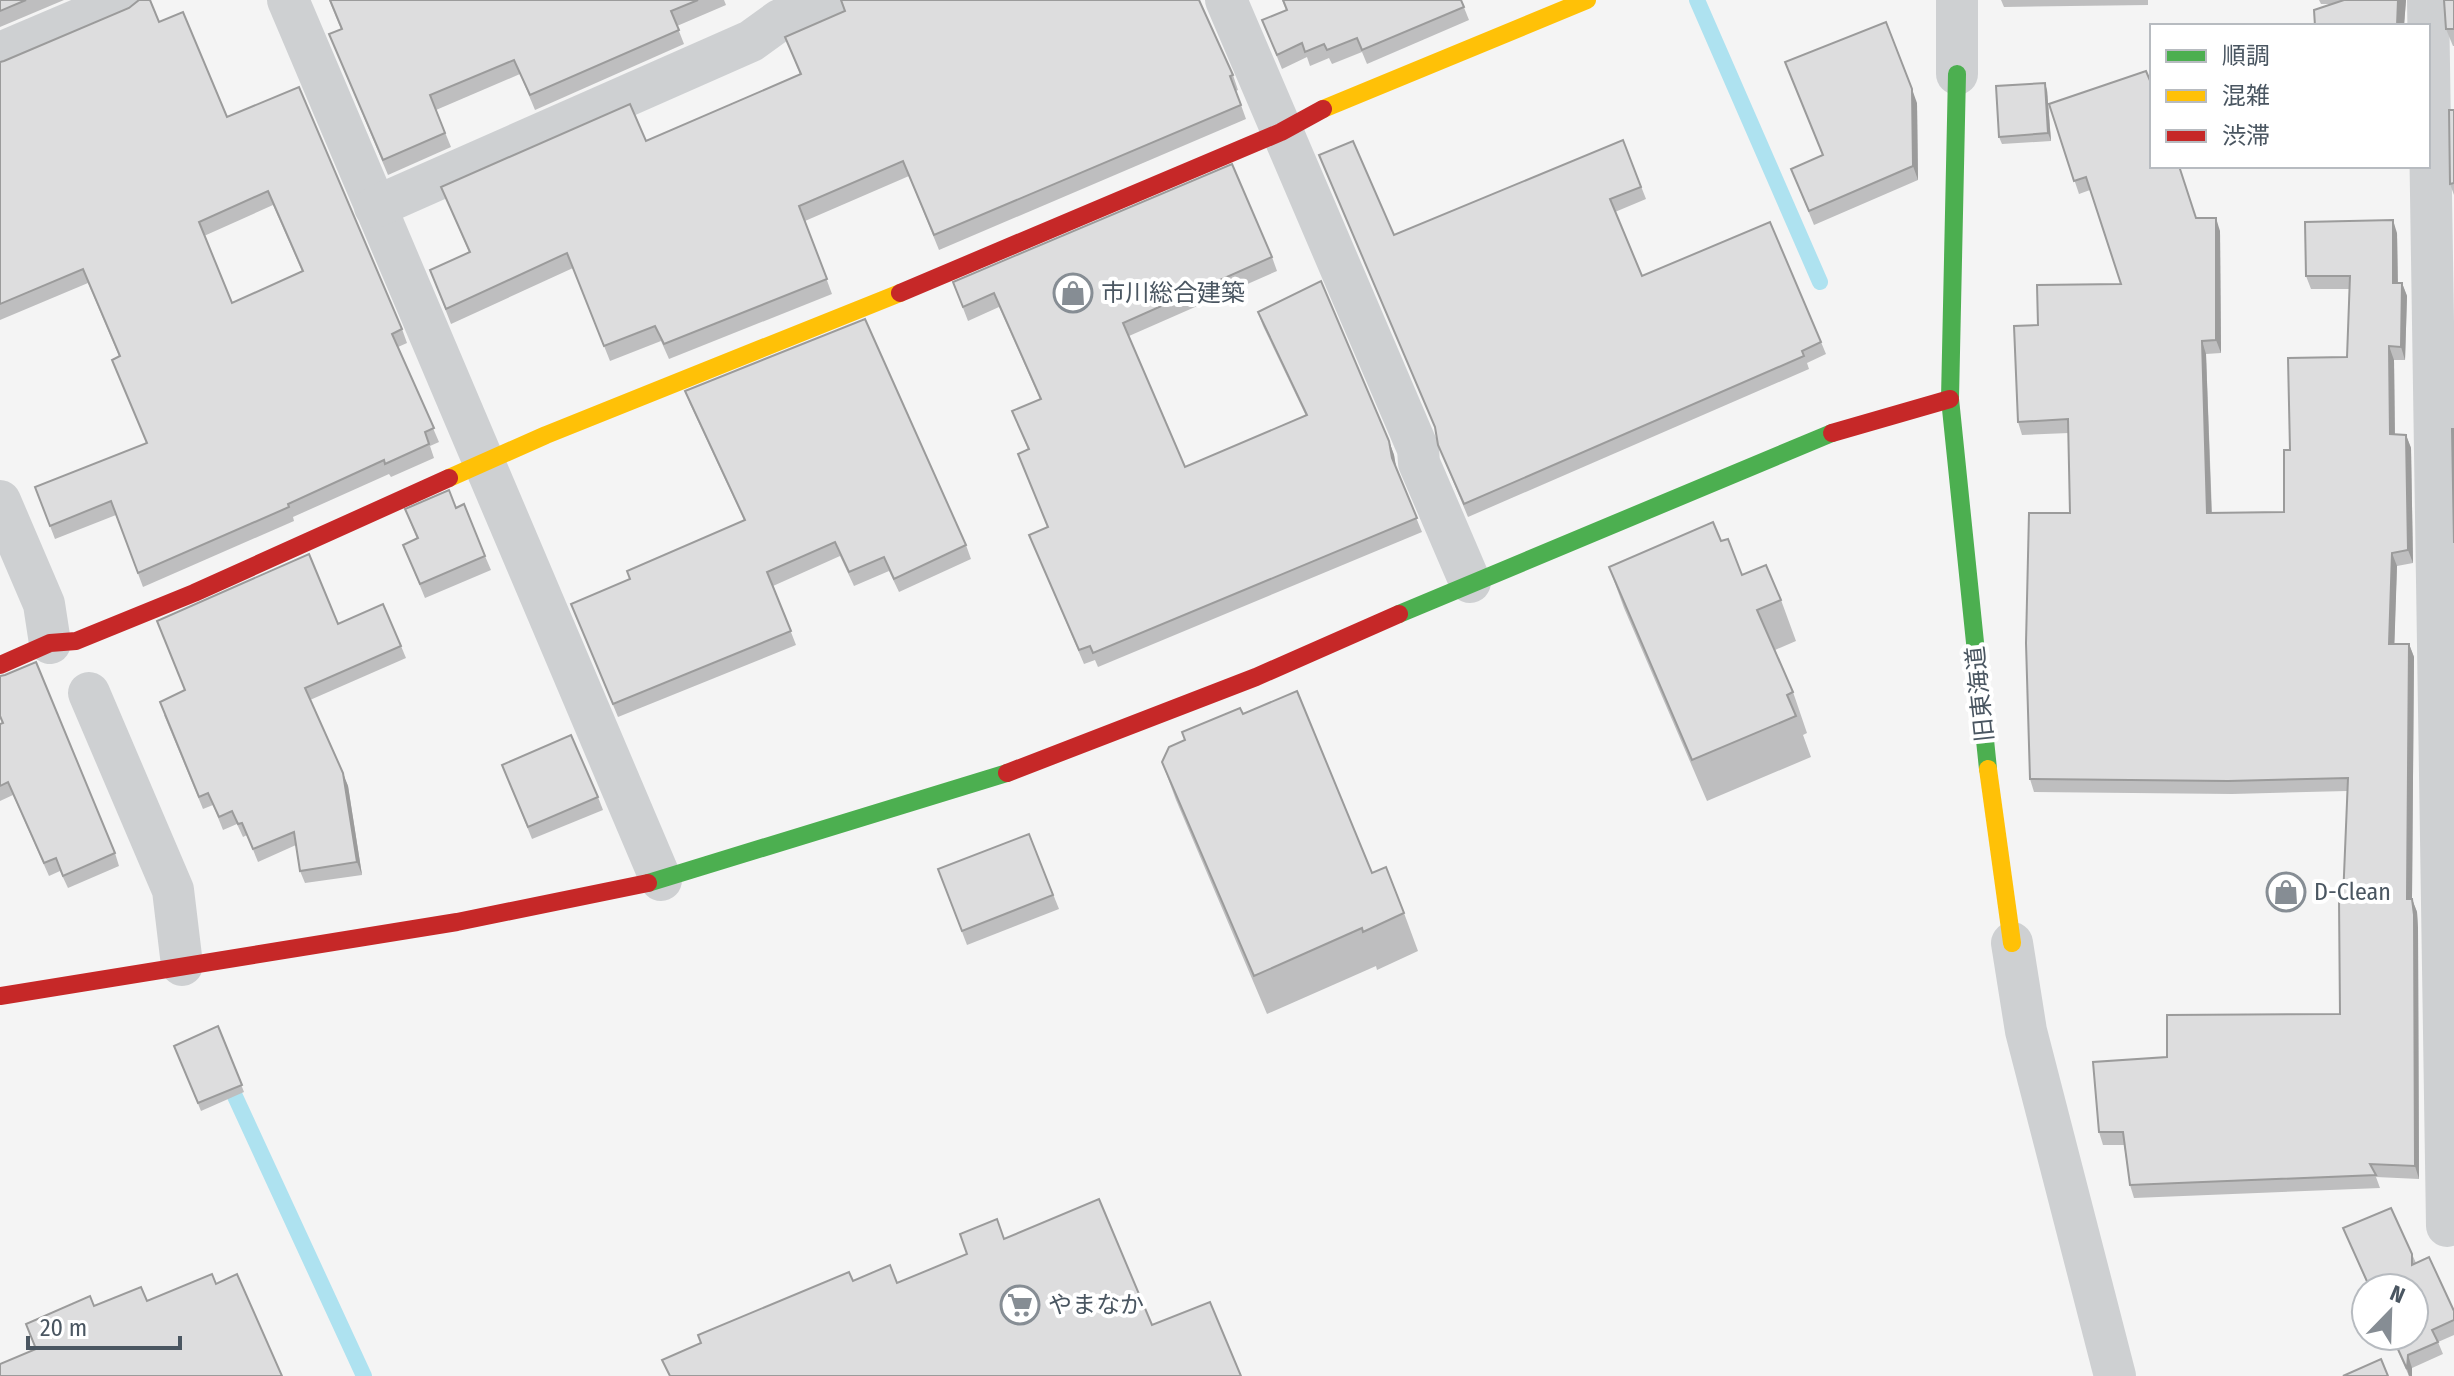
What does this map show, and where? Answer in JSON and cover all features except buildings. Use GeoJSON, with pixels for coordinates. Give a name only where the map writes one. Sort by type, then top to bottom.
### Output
{"type":"FeatureCollection","features":[{"type":"Feature","properties":{"kind":"street"},"geometry":{"type":"LineString","coordinates":[[0,53],[125,0]]}},
{"type":"Feature","properties":{"kind":"street"},"geometry":{"type":"LineString","coordinates":[[288,0],[661,880]]}},
{"type":"Feature","properties":{"kind":"street"},"geometry":{"type":"LineString","coordinates":[[375,207],[751,41],[780,20],[827,0]]}},
{"type":"Feature","properties":{"kind":"street"},"geometry":{"type":"LineString","coordinates":[[1226,0],[1418,449],[1419,463],[1470,582]]}},
{"type":"Feature","properties":{"kind":"street"},"geometry":{"type":"LineString","coordinates":[[0,665],[50,643],[76,641],[194,593],[484,464],[1281,132],[1300,119],[1587,0]]}},
{"type":"Feature","properties":{"kind":"street","name":"旧東海道"},"geometry":{"type":"LineString","coordinates":[[1957,0],[1950,399],[1981,717],[2026,1031],[2115,1376]]}},
{"type":"Feature","properties":{"kind":"street"},"geometry":{"type":"LineString","coordinates":[[2428,0],[2428,24]]}},
{"type":"Feature","properties":{"kind":"street"},"geometry":{"type":"LineString","coordinates":[[2430,129],[2447,1226]]}},
{"type":"Feature","properties":{"kind":"street"},"geometry":{"type":"LineString","coordinates":[[0,996],[457,922],[661,880],[974,786],[1256,677],[1470,582],[1836,431],[1950,399]]}},
{"type":"Feature","properties":{"kind":"street"},"geometry":{"type":"LineString","coordinates":[[0,501],[44,604],[50,643]]}},
{"type":"Feature","properties":{"kind":"street"},"geometry":{"type":"LineString","coordinates":[[89,693],[173,890],[182,965]]}},
{"type":"Feature","properties":{"kind":"waterway"},"geometry":{"type":"LineString","coordinates":[[1697,0],[1820,282]]}},
{"type":"Feature","properties":{"kind":"waterway"},"geometry":{"type":"LineString","coordinates":[[227,1079],[364,1376]]}},
{"type":"Feature","properties":{"kind":"traffic: fast"},"geometry":{"type":"LineString","coordinates":[[1957,74],[1950,399],[1988,769]]}},
{"type":"Feature","properties":{"kind":"traffic: fast"},"geometry":{"type":"LineString","coordinates":[[1399,614],[1832,433]]}},
{"type":"Feature","properties":{"kind":"traffic: fast"},"geometry":{"type":"LineString","coordinates":[[648,883],[1007,773]]}},
{"type":"Feature","properties":{"kind":"traffic: slow"},"geometry":{"type":"LineString","coordinates":[[1323,109],[1587,0]]}},
{"type":"Feature","properties":{"kind":"traffic: slow"},"geometry":{"type":"LineString","coordinates":[[449,478],[546,435],[900,293]]}},
{"type":"Feature","properties":{"kind":"traffic: slow"},"geometry":{"type":"LineString","coordinates":[[1988,769],[2012,943]]}},
{"type":"Feature","properties":{"kind":"traffic: jam"},"geometry":{"type":"LineString","coordinates":[[900,293],[1281,132],[1323,109]]}},
{"type":"Feature","properties":{"kind":"traffic: jam"},"geometry":{"type":"LineString","coordinates":[[1832,433],[1950,399]]}},
{"type":"Feature","properties":{"kind":"traffic: jam"},"geometry":{"type":"LineString","coordinates":[[0,665],[50,643],[76,641],[194,593],[449,478]]}},
{"type":"Feature","properties":{"kind":"traffic: jam"},"geometry":{"type":"LineString","coordinates":[[1007,773],[1256,677],[1399,614]]}},
{"type":"Feature","properties":{"kind":"traffic: jam"},"geometry":{"type":"LineString","coordinates":[[0,996],[457,922],[648,883]]}},
{"type":"Feature","properties":{"kind":"place","name":"市川総合建築"},"geometry":{"type":"Point","coordinates":[1073,293]}},
{"type":"Feature","properties":{"kind":"place","name":"D-Clean"},"geometry":{"type":"Point","coordinates":[2286,892]}},
{"type":"Feature","properties":{"kind":"place","name":"やまなか"},"geometry":{"type":"Point","coordinates":[1020,1305]}}]}
